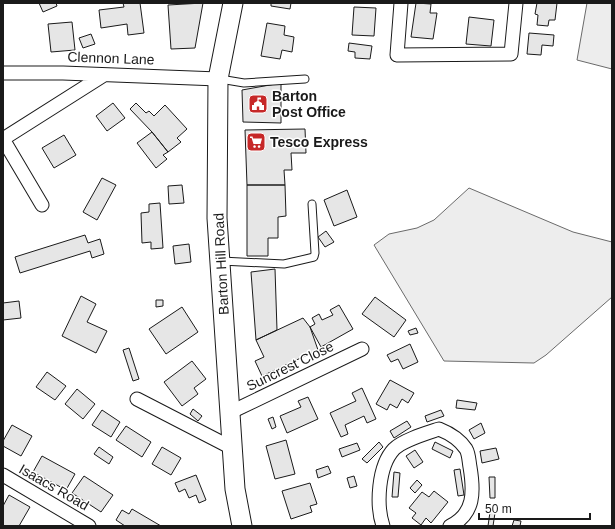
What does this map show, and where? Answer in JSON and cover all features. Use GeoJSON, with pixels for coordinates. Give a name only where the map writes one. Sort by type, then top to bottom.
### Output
{"type":"FeatureCollection","features":[{"type":"Feature","properties":{"kind":"street","name":"Barton Hill Road"},"geometry":{"type":"LineString","coordinates":[[233,3],[218,79],[217,210],[235,489],[242,526]]}},
{"type":"Feature","properties":{"kind":"street"},"geometry":{"type":"LineString","coordinates":[[402,3],[397,55],[511,54],[516,3]]}},
{"type":"Feature","properties":{"kind":"street","name":"Clennon Lane"},"geometry":{"type":"LineString","coordinates":[[3,73],[142,75],[218,79]]}},
{"type":"Feature","properties":{"kind":"street"},"geometry":{"type":"LineString","coordinates":[[42,206],[3,139],[104,75]]}},
{"type":"Feature","properties":{"kind":"street","name":"Suncrest Close"},"geometry":{"type":"LineString","coordinates":[[231,412],[362,349]]}},
{"type":"Feature","properties":{"kind":"street"},"geometry":{"type":"LineString","coordinates":[[137,399],[232,448]]}},
{"type":"Feature","properties":{"kind":"street"},"geometry":{"type":"LineString","coordinates":[[383,526],[379,492],[382,468],[395,449],[418,437],[439,429],[449,433],[466,450],[474,487],[469,507],[460,521],[450,526]]}},
{"type":"Feature","properties":{"kind":"street","name":"Isaacs Road"},"geometry":{"type":"LineString","coordinates":[[3,476],[89,526]]}},
{"type":"Feature","properties":{"kind":"lane"},"geometry":{"type":"LineString","coordinates":[[218,79],[244,83],[305,79]]}},
{"type":"Feature","properties":{"kind":"lane"},"geometry":{"type":"LineString","coordinates":[[220,261],[284,264],[314,257],[316,253],[312,204]]}},
{"type":"Feature","properties":{"kind":"shaded area"},"geometry":{"type":"Polygon","coordinates":[[[587,3],[612,3],[612,69],[577,60],[587,3]]]}},
{"type":"Feature","properties":{"kind":"shaded area"},"geometry":{"type":"Polygon","coordinates":[[[469,188],[573,232],[612,242],[612,297],[546,355],[534,363],[444,361],[374,245],[389,234],[417,228],[434,220],[469,188]]]}},
{"type":"Feature","properties":{"kind":"building"},"geometry":{"type":"Polygon","coordinates":[[[39,3],[56,3],[57,6],[43,12],[39,3]]]}},
{"type":"Feature","properties":{"kind":"building"},"geometry":{"type":"Polygon","coordinates":[[[123,3],[140,3],[144,33],[128,35],[127,24],[101,28],[99,10],[124,7],[123,3]]]}},
{"type":"Feature","properties":{"kind":"building"},"geometry":{"type":"Polygon","coordinates":[[[203,3],[195,48],[171,49],[168,5],[203,3]]]}},
{"type":"Feature","properties":{"kind":"building"},"geometry":{"type":"Polygon","coordinates":[[[271,3],[291,3],[290,9],[271,6],[271,3]]]}},
{"type":"Feature","properties":{"kind":"building"},"geometry":{"type":"Polygon","coordinates":[[[416,3],[431,4],[430,13],[437,13],[433,39],[411,37],[416,3]]]}},
{"type":"Feature","properties":{"kind":"building"},"geometry":{"type":"Polygon","coordinates":[[[537,3],[557,3],[555,20],[549,20],[548,26],[537,25],[538,15],[535,14],[537,3]]]}},
{"type":"Feature","properties":{"kind":"building"},"geometry":{"type":"Polygon","coordinates":[[[354,7],[376,8],[374,36],[352,35],[354,7]]]}},
{"type":"Feature","properties":{"kind":"building"},"geometry":{"type":"Polygon","coordinates":[[[469,17],[494,20],[491,46],[466,44],[469,17]]]}},
{"type":"Feature","properties":{"kind":"building"},"geometry":{"type":"Polygon","coordinates":[[[72,22],[75,50],[51,52],[48,24],[72,22]]]}},
{"type":"Feature","properties":{"kind":"building"},"geometry":{"type":"Polygon","coordinates":[[[267,23],[285,26],[284,35],[294,37],[292,52],[282,50],[280,59],[261,56],[267,23]]]}},
{"type":"Feature","properties":{"kind":"building"},"geometry":{"type":"Polygon","coordinates":[[[529,33],[554,35],[553,46],[542,45],[541,55],[527,54],[529,33]]]}},
{"type":"Feature","properties":{"kind":"building"},"geometry":{"type":"Polygon","coordinates":[[[91,34],[95,44],[83,48],[79,38],[91,34]]]}},
{"type":"Feature","properties":{"kind":"building"},"geometry":{"type":"Polygon","coordinates":[[[349,43],[372,46],[370,59],[355,58],[355,52],[348,51],[349,43]]]}},
{"type":"Feature","properties":{"kind":"building"},"geometry":{"type":"Polygon","coordinates":[[[281,83],[281,123],[243,122],[242,90],[281,83]]]}},
{"type":"Feature","properties":{"kind":"building"},"geometry":{"type":"Polygon","coordinates":[[[113,103],[125,118],[107,131],[96,116],[113,103]]]}},
{"type":"Feature","properties":{"kind":"building"},"geometry":{"type":"Polygon","coordinates":[[[136,103],[146,113],[149,111],[154,116],[165,105],[187,129],[177,138],[181,142],[168,152],[152,132],[130,109],[136,103]]]}},
{"type":"Feature","properties":{"kind":"building"},"geometry":{"type":"Polygon","coordinates":[[[305,129],[306,153],[291,153],[292,170],[284,170],[285,185],[247,185],[245,130],[305,129]]]}},
{"type":"Feature","properties":{"kind":"building"},"geometry":{"type":"Polygon","coordinates":[[[152,132],[168,152],[163,155],[167,159],[156,168],[137,143],[152,132]]]}},
{"type":"Feature","properties":{"kind":"building"},"geometry":{"type":"Polygon","coordinates":[[[64,135],[76,155],[54,168],[42,148],[64,135]]]}},
{"type":"Feature","properties":{"kind":"building"},"geometry":{"type":"Polygon","coordinates":[[[102,178],[116,185],[97,220],[83,212],[102,178]]]}},
{"type":"Feature","properties":{"kind":"building"},"geometry":{"type":"Polygon","coordinates":[[[182,185],[184,203],[169,204],[168,186],[182,185]]]}},
{"type":"Feature","properties":{"kind":"building"},"geometry":{"type":"Polygon","coordinates":[[[247,185],[285,185],[286,216],[278,217],[278,238],[268,238],[268,256],[247,256],[247,185]]]}},
{"type":"Feature","properties":{"kind":"building"},"geometry":{"type":"Polygon","coordinates":[[[347,190],[357,217],[334,226],[324,200],[347,190]]]}},
{"type":"Feature","properties":{"kind":"building"},"geometry":{"type":"Polygon","coordinates":[[[160,203],[163,248],[151,249],[151,242],[142,243],[141,213],[149,212],[149,204],[160,203]]]}},
{"type":"Feature","properties":{"kind":"building"},"geometry":{"type":"Polygon","coordinates":[[[326,231],[334,242],[325,247],[318,237],[326,231]]]}},
{"type":"Feature","properties":{"kind":"building"},"geometry":{"type":"Polygon","coordinates":[[[85,235],[88,243],[100,239],[104,254],[92,258],[90,251],[20,273],[15,257],[85,235]]]}},
{"type":"Feature","properties":{"kind":"building"},"geometry":{"type":"Polygon","coordinates":[[[189,244],[191,262],[175,264],[173,246],[189,244]]]}},
{"type":"Feature","properties":{"kind":"building"},"geometry":{"type":"Polygon","coordinates":[[[275,269],[277,330],[256,340],[251,272],[275,269]]]}},
{"type":"Feature","properties":{"kind":"building"},"geometry":{"type":"Polygon","coordinates":[[[81,296],[96,304],[87,322],[107,331],[96,353],[62,336],[81,296]]]}},
{"type":"Feature","properties":{"kind":"building"},"geometry":{"type":"Polygon","coordinates":[[[375,297],[406,320],[394,337],[362,314],[375,297]]]}},
{"type":"Feature","properties":{"kind":"building"},"geometry":{"type":"Polygon","coordinates":[[[156,300],[163,300],[163,306],[156,307],[156,300]]]}},
{"type":"Feature","properties":{"kind":"building"},"geometry":{"type":"Polygon","coordinates":[[[19,301],[21,318],[3,320],[3,303],[19,301]]]}},
{"type":"Feature","properties":{"kind":"building"},"geometry":{"type":"Polygon","coordinates":[[[339,305],[353,329],[321,347],[310,327],[315,324],[312,318],[319,314],[322,320],[333,315],[330,310],[339,305]]]}},
{"type":"Feature","properties":{"kind":"building"},"geometry":{"type":"Polygon","coordinates":[[[182,307],[198,332],[166,354],[149,329],[182,307]]]}},
{"type":"Feature","properties":{"kind":"building"},"geometry":{"type":"Polygon","coordinates":[[[303,318],[310,327],[318,350],[262,376],[255,361],[264,357],[256,340],[303,318]]]}},
{"type":"Feature","properties":{"kind":"building"},"geometry":{"type":"Polygon","coordinates":[[[416,328],[418,333],[410,335],[408,331],[416,328]]]}},
{"type":"Feature","properties":{"kind":"building"},"geometry":{"type":"Polygon","coordinates":[[[410,344],[418,362],[403,369],[398,359],[391,362],[387,355],[410,344]]]}},
{"type":"Feature","properties":{"kind":"building"},"geometry":{"type":"Polygon","coordinates":[[[129,348],[139,379],[133,381],[123,350],[129,348]]]}},
{"type":"Feature","properties":{"kind":"building"},"geometry":{"type":"Polygon","coordinates":[[[192,361],[206,379],[194,388],[198,394],[182,406],[164,382],[192,361]]]}},
{"type":"Feature","properties":{"kind":"building"},"geometry":{"type":"Polygon","coordinates":[[[47,372],[66,386],[55,400],[36,387],[47,372]]]}},
{"type":"Feature","properties":{"kind":"building"},"geometry":{"type":"Polygon","coordinates":[[[390,380],[414,393],[408,403],[402,399],[397,408],[390,404],[387,410],[376,404],[390,380]]]}},
{"type":"Feature","properties":{"kind":"building"},"geometry":{"type":"Polygon","coordinates":[[[362,388],[376,419],[367,423],[364,416],[345,425],[348,434],[341,437],[330,413],[356,401],[352,393],[362,388]]]}},
{"type":"Feature","properties":{"kind":"building"},"geometry":{"type":"Polygon","coordinates":[[[77,389],[95,404],[83,419],[65,404],[77,389]]]}},
{"type":"Feature","properties":{"kind":"building"},"geometry":{"type":"Polygon","coordinates":[[[308,397],[318,419],[287,433],[280,416],[301,407],[298,401],[308,397]]]}},
{"type":"Feature","properties":{"kind":"building"},"geometry":{"type":"Polygon","coordinates":[[[457,400],[477,403],[475,410],[456,408],[457,400]]]}},
{"type":"Feature","properties":{"kind":"building"},"geometry":{"type":"Polygon","coordinates":[[[193,409],[202,416],[198,421],[190,414],[193,409]]]}},
{"type":"Feature","properties":{"kind":"building"},"geometry":{"type":"Polygon","coordinates":[[[102,410],[120,422],[111,437],[92,425],[102,410]]]}},
{"type":"Feature","properties":{"kind":"building"},"geometry":{"type":"Polygon","coordinates":[[[441,410],[444,416],[427,422],[425,416],[441,410]]]}},
{"type":"Feature","properties":{"kind":"building"},"geometry":{"type":"Polygon","coordinates":[[[273,417],[276,427],[272,429],[268,419],[273,417]]]}},
{"type":"Feature","properties":{"kind":"building"},"geometry":{"type":"Polygon","coordinates":[[[407,421],[411,427],[394,438],[390,431],[407,421]]]}},
{"type":"Feature","properties":{"kind":"building"},"geometry":{"type":"Polygon","coordinates":[[[481,423],[485,433],[474,439],[469,430],[481,423]]]}},
{"type":"Feature","properties":{"kind":"building"},"geometry":{"type":"Polygon","coordinates":[[[12,425],[32,436],[21,456],[3,446],[3,441],[12,425]]]}},
{"type":"Feature","properties":{"kind":"building"},"geometry":{"type":"Polygon","coordinates":[[[126,426],[151,442],[142,457],[116,440],[126,426]]]}},
{"type":"Feature","properties":{"kind":"building"},"geometry":{"type":"Polygon","coordinates":[[[286,440],[295,474],[275,479],[266,446],[286,440]]]}},
{"type":"Feature","properties":{"kind":"building"},"geometry":{"type":"Polygon","coordinates":[[[379,442],[383,447],[367,463],[362,459],[379,442]]]}},
{"type":"Feature","properties":{"kind":"building"},"geometry":{"type":"Polygon","coordinates":[[[435,442],[453,451],[450,458],[432,449],[435,442]]]}},
{"type":"Feature","properties":{"kind":"building"},"geometry":{"type":"Polygon","coordinates":[[[357,443],[360,450],[342,457],[339,449],[357,443]]]}},
{"type":"Feature","properties":{"kind":"building"},"geometry":{"type":"Polygon","coordinates":[[[99,447],[113,457],[109,464],[94,454],[99,447]]]}},
{"type":"Feature","properties":{"kind":"building"},"geometry":{"type":"Polygon","coordinates":[[[162,447],[181,458],[171,475],[152,464],[162,447]]]}},
{"type":"Feature","properties":{"kind":"building"},"geometry":{"type":"Polygon","coordinates":[[[496,448],[499,459],[482,463],[480,451],[496,448]]]}},
{"type":"Feature","properties":{"kind":"building"},"geometry":{"type":"Polygon","coordinates":[[[415,450],[423,462],[414,468],[406,456],[415,450]]]}},
{"type":"Feature","properties":{"kind":"building"},"geometry":{"type":"Polygon","coordinates":[[[42,456],[75,474],[66,490],[33,472],[42,456]]]}},
{"type":"Feature","properties":{"kind":"building"},"geometry":{"type":"Polygon","coordinates":[[[328,466],[331,473],[318,478],[316,470],[328,466]]]}},
{"type":"Feature","properties":{"kind":"building"},"geometry":{"type":"Polygon","coordinates":[[[460,469],[464,495],[458,496],[454,470],[460,469]]]}},
{"type":"Feature","properties":{"kind":"building"},"geometry":{"type":"Polygon","coordinates":[[[394,472],[400,473],[398,497],[392,497],[394,472]]]}},
{"type":"Feature","properties":{"kind":"building"},"geometry":{"type":"Polygon","coordinates":[[[196,475],[206,500],[199,503],[196,495],[189,498],[185,489],[179,492],[175,483],[196,475]]]}},
{"type":"Feature","properties":{"kind":"building"},"geometry":{"type":"Polygon","coordinates":[[[84,476],[113,495],[101,512],[72,493],[84,476]]]}},
{"type":"Feature","properties":{"kind":"building"},"geometry":{"type":"Polygon","coordinates":[[[354,476],[357,486],[350,488],[347,478],[354,476]]]}},
{"type":"Feature","properties":{"kind":"building"},"geometry":{"type":"Polygon","coordinates":[[[489,477],[495,477],[495,498],[490,498],[489,477]]]}},
{"type":"Feature","properties":{"kind":"building"},"geometry":{"type":"Polygon","coordinates":[[[417,480],[422,485],[415,493],[410,488],[417,480]]]}},
{"type":"Feature","properties":{"kind":"building"},"geometry":{"type":"Polygon","coordinates":[[[310,483],[317,504],[310,506],[312,512],[291,519],[282,491],[310,483]]]}},
{"type":"Feature","properties":{"kind":"building"},"geometry":{"type":"Polygon","coordinates":[[[434,491],[448,502],[431,523],[426,518],[421,525],[412,518],[416,513],[409,508],[422,492],[429,497],[434,491]]]}},
{"type":"Feature","properties":{"kind":"building"},"geometry":{"type":"Polygon","coordinates":[[[9,495],[30,507],[19,526],[3,526],[3,506],[9,495]]]}},
{"type":"Feature","properties":{"kind":"building"},"geometry":{"type":"Polygon","coordinates":[[[132,509],[161,526],[125,526],[116,520],[122,510],[129,514],[132,509]]]}},
{"type":"Feature","properties":{"kind":"building"},"geometry":{"type":"Polygon","coordinates":[[[490,512],[495,513],[493,526],[488,526],[490,512]]]}},
{"type":"Feature","properties":{"kind":"building"},"geometry":{"type":"Polygon","coordinates":[[[514,520],[521,521],[520,526],[512,526],[514,520]]]}},
{"type":"Feature","properties":{"kind":"place","name":"Barton Post Office"},"geometry":{"type":"Point","coordinates":[258,104]}},
{"type":"Feature","properties":{"kind":"place","name":"Tesco Express"},"geometry":{"type":"Point","coordinates":[256,142]}}]}
